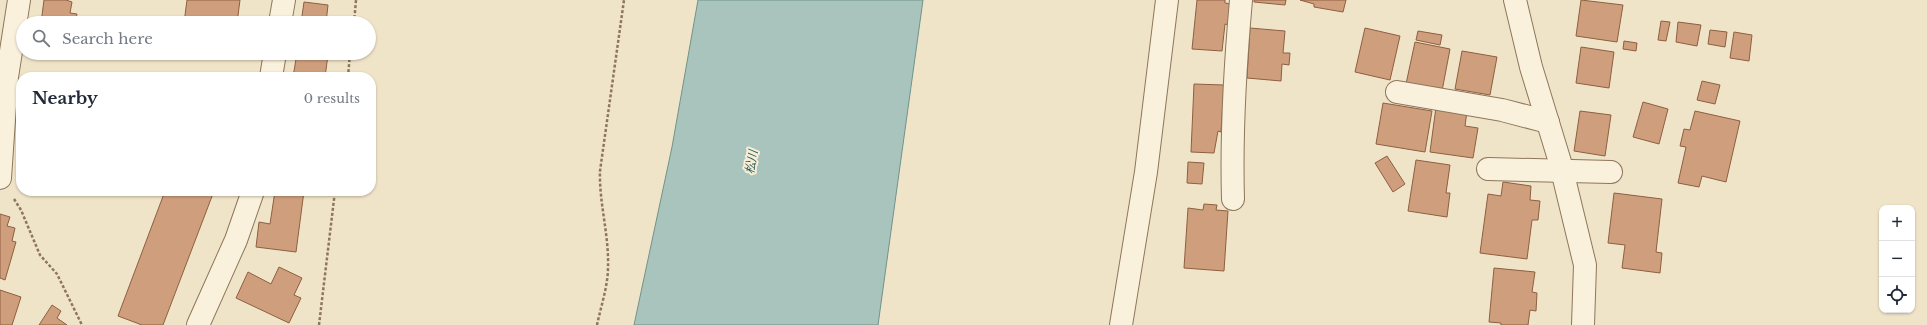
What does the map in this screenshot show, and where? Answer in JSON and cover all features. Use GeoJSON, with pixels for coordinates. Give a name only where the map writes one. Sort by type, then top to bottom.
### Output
{"type":"FeatureCollection","features":[{"type":"Feature","properties":{"kind":"street"},"geometry":{"type":"LineString","coordinates":[[17,16],[19,0]]}},
{"type":"Feature","properties":{"kind":"street"},"geometry":{"type":"LineString","coordinates":[[281,16],[284,0]]}},
{"type":"Feature","properties":{"kind":"street"},"geometry":{"type":"LineString","coordinates":[[1122,325],[1146,172],[1168,0]]}},
{"type":"Feature","properties":{"kind":"street"},"geometry":{"type":"LineString","coordinates":[[1233,199],[1232,124],[1234,70],[1241,0]]}},
{"type":"Feature","properties":{"kind":"street"},"geometry":{"type":"LineString","coordinates":[[1515,0],[1531,67],[1562,171],[1585,265],[1583,325]]}},
{"type":"Feature","properties":{"kind":"street"},"geometry":{"type":"LineString","coordinates":[[0,178],[9,78],[16,23]]}},
{"type":"Feature","properties":{"kind":"street"},"geometry":{"type":"LineString","coordinates":[[273,72],[274,60]]}},
{"type":"Feature","properties":{"kind":"street"},"geometry":{"type":"LineString","coordinates":[[1397,92],[1502,110],[1548,122]]}},
{"type":"Feature","properties":{"kind":"street"},"geometry":{"type":"LineString","coordinates":[[1488,169],[1611,172]]}},
{"type":"Feature","properties":{"kind":"street"},"geometry":{"type":"LineString","coordinates":[[198,325],[236,240],[251,196]]}},
{"type":"Feature","properties":{"kind":"path"},"geometry":{"type":"LineString","coordinates":[[355,16],[356,0]]}},
{"type":"Feature","properties":{"kind":"path"},"geometry":{"type":"LineString","coordinates":[[598,325],[609,268],[607,231],[600,190],[600,171],[624,0]]}},
{"type":"Feature","properties":{"kind":"path"},"geometry":{"type":"LineString","coordinates":[[348,72],[349,60]]}},
{"type":"Feature","properties":{"kind":"path"},"geometry":{"type":"LineString","coordinates":[[0,178],[21,210],[40,256],[57,274],[82,325]]}},
{"type":"Feature","properties":{"kind":"path"},"geometry":{"type":"LineString","coordinates":[[319,325],[334,196]]}},
{"type":"Feature","properties":{"kind":"water","name":"松川"},"geometry":{"type":"Polygon","coordinates":[[[698,0],[923,0],[878,325],[634,325],[672,147],[698,0]]]}},
{"type":"Feature","properties":{"kind":"building"},"geometry":{"type":"Polygon","coordinates":[[[44,0],[66,0],[72,2],[70,13],[77,14],[77,16],[42,16],[44,0]]]}},
{"type":"Feature","properties":{"kind":"building"},"geometry":{"type":"Polygon","coordinates":[[[187,0],[240,0],[238,16],[185,16],[187,0]]]}},
{"type":"Feature","properties":{"kind":"building"},"geometry":{"type":"Polygon","coordinates":[[[1197,0],[1225,0],[1225,3],[1231,4],[1229,25],[1225,24],[1222,51],[1192,49],[1197,0]]]}},
{"type":"Feature","properties":{"kind":"building"},"geometry":{"type":"Polygon","coordinates":[[[1254,0],[1286,0],[1285,5],[1254,2],[1254,0]]]}},
{"type":"Feature","properties":{"kind":"building"},"geometry":{"type":"Polygon","coordinates":[[[1300,0],[1346,0],[1343,12],[1314,7],[1314,4],[1300,0]]]}},
{"type":"Feature","properties":{"kind":"building"},"geometry":{"type":"Polygon","coordinates":[[[1581,0],[1623,5],[1617,42],[1576,36],[1581,0]]]}},
{"type":"Feature","properties":{"kind":"building"},"geometry":{"type":"Polygon","coordinates":[[[304,2],[328,5],[327,16],[302,16],[304,2]]]}},
{"type":"Feature","properties":{"kind":"building"},"geometry":{"type":"Polygon","coordinates":[[[1661,21],[1670,22],[1666,41],[1658,40],[1661,21]]]}},
{"type":"Feature","properties":{"kind":"building"},"geometry":{"type":"Polygon","coordinates":[[[1678,22],[1701,25],[1697,46],[1676,42],[1678,22]]]}},
{"type":"Feature","properties":{"kind":"building"},"geometry":{"type":"Polygon","coordinates":[[[1250,28],[1285,31],[1283,53],[1290,53],[1289,65],[1282,64],[1281,81],[1247,78],[1250,28]]]}},
{"type":"Feature","properties":{"kind":"building"},"geometry":{"type":"Polygon","coordinates":[[[1365,28],[1400,36],[1390,80],[1355,72],[1365,28]]]}},
{"type":"Feature","properties":{"kind":"building"},"geometry":{"type":"Polygon","coordinates":[[[1710,30],[1727,32],[1725,47],[1708,44],[1710,30]]]}},
{"type":"Feature","properties":{"kind":"building"},"geometry":{"type":"Polygon","coordinates":[[[1418,31],[1442,35],[1440,45],[1416,40],[1418,31]]]}},
{"type":"Feature","properties":{"kind":"building"},"geometry":{"type":"Polygon","coordinates":[[[1734,32],[1752,35],[1749,61],[1730,58],[1734,32]]]}},
{"type":"Feature","properties":{"kind":"building"},"geometry":{"type":"Polygon","coordinates":[[[1624,41],[1637,43],[1636,51],[1623,49],[1624,41]]]}},
{"type":"Feature","properties":{"kind":"building"},"geometry":{"type":"Polygon","coordinates":[[[1415,42],[1450,49],[1442,91],[1406,84],[1415,42]]]}},
{"type":"Feature","properties":{"kind":"building"},"geometry":{"type":"Polygon","coordinates":[[[1581,47],[1614,52],[1609,88],[1576,83],[1581,47]]]}},
{"type":"Feature","properties":{"kind":"building"},"geometry":{"type":"Polygon","coordinates":[[[1462,51],[1497,57],[1490,95],[1455,89],[1462,51]]]}},
{"type":"Feature","properties":{"kind":"building"},"geometry":{"type":"Polygon","coordinates":[[[296,60],[327,60],[326,72],[294,72],[296,60]]]}},
{"type":"Feature","properties":{"kind":"building"},"geometry":{"type":"Polygon","coordinates":[[[1702,81],[1720,85],[1715,104],[1697,100],[1702,81]]]}},
{"type":"Feature","properties":{"kind":"building"},"geometry":{"type":"Polygon","coordinates":[[[1194,84],[1224,85],[1221,132],[1218,131],[1214,153],[1191,152],[1194,84]]]}},
{"type":"Feature","properties":{"kind":"building"},"geometry":{"type":"Polygon","coordinates":[[[1643,102],[1668,109],[1659,144],[1633,137],[1643,102]]]}},
{"type":"Feature","properties":{"kind":"building"},"geometry":{"type":"Polygon","coordinates":[[[1383,103],[1432,111],[1425,152],[1376,144],[1383,103]]]}},
{"type":"Feature","properties":{"kind":"building"},"geometry":{"type":"Polygon","coordinates":[[[1436,107],[1467,111],[1465,126],[1478,128],[1473,158],[1430,152],[1436,107]]]}},
{"type":"Feature","properties":{"kind":"building"},"geometry":{"type":"Polygon","coordinates":[[[1580,111],[1611,115],[1605,156],[1574,151],[1580,111]]]}},
{"type":"Feature","properties":{"kind":"building"},"geometry":{"type":"Polygon","coordinates":[[[1695,111],[1740,121],[1726,182],[1702,176],[1699,187],[1678,183],[1686,147],[1680,146],[1684,129],[1690,130],[1695,111]]]}},
{"type":"Feature","properties":{"kind":"building"},"geometry":{"type":"Polygon","coordinates":[[[1387,156],[1405,184],[1393,192],[1375,163],[1387,156]]]}},
{"type":"Feature","properties":{"kind":"building"},"geometry":{"type":"Polygon","coordinates":[[[1416,160],[1450,165],[1446,193],[1450,193],[1447,217],[1408,211],[1416,160]]]}},
{"type":"Feature","properties":{"kind":"building"},"geometry":{"type":"Polygon","coordinates":[[[1188,162],[1204,163],[1202,184],[1187,183],[1188,162]]]}},
{"type":"Feature","properties":{"kind":"building"},"geometry":{"type":"Polygon","coordinates":[[[1503,182],[1531,186],[1530,200],[1540,201],[1538,220],[1532,220],[1527,259],[1480,253],[1488,194],[1501,196],[1503,182]]]}},
{"type":"Feature","properties":{"kind":"building"},"geometry":{"type":"Polygon","coordinates":[[[1614,193],[1662,199],[1656,252],[1662,253],[1660,273],[1622,268],[1625,245],[1608,243],[1614,193]]]}},
{"type":"Feature","properties":{"kind":"building"},"geometry":{"type":"Polygon","coordinates":[[[163,196],[212,196],[163,325],[142,325],[118,316],[163,196]]]}},
{"type":"Feature","properties":{"kind":"building"},"geometry":{"type":"Polygon","coordinates":[[[274,196],[303,196],[296,252],[256,247],[259,222],[270,224],[274,196]]]}},
{"type":"Feature","properties":{"kind":"building"},"geometry":{"type":"Polygon","coordinates":[[[1204,204],[1217,205],[1216,210],[1228,211],[1224,271],[1184,268],[1188,208],[1203,210],[1204,204]]]}},
{"type":"Feature","properties":{"kind":"building"},"geometry":{"type":"Polygon","coordinates":[[[0,214],[10,217],[7,226],[15,228],[12,241],[16,242],[5,280],[0,278],[0,214]]]}},
{"type":"Feature","properties":{"kind":"building"},"geometry":{"type":"Polygon","coordinates":[[[279,267],[302,278],[294,295],[301,298],[289,323],[236,298],[248,272],[271,284],[279,267]]]}},
{"type":"Feature","properties":{"kind":"building"},"geometry":{"type":"Polygon","coordinates":[[[1494,268],[1535,272],[1532,292],[1537,293],[1536,311],[1530,310],[1528,325],[1501,325],[1501,323],[1489,322],[1494,268]]]}},
{"type":"Feature","properties":{"kind":"building"},"geometry":{"type":"Polygon","coordinates":[[[0,290],[21,297],[12,325],[0,325],[0,290]]]}},
{"type":"Feature","properties":{"kind":"building"},"geometry":{"type":"Polygon","coordinates":[[[52,305],[61,311],[57,318],[67,325],[39,325],[52,305]]]}}]}
